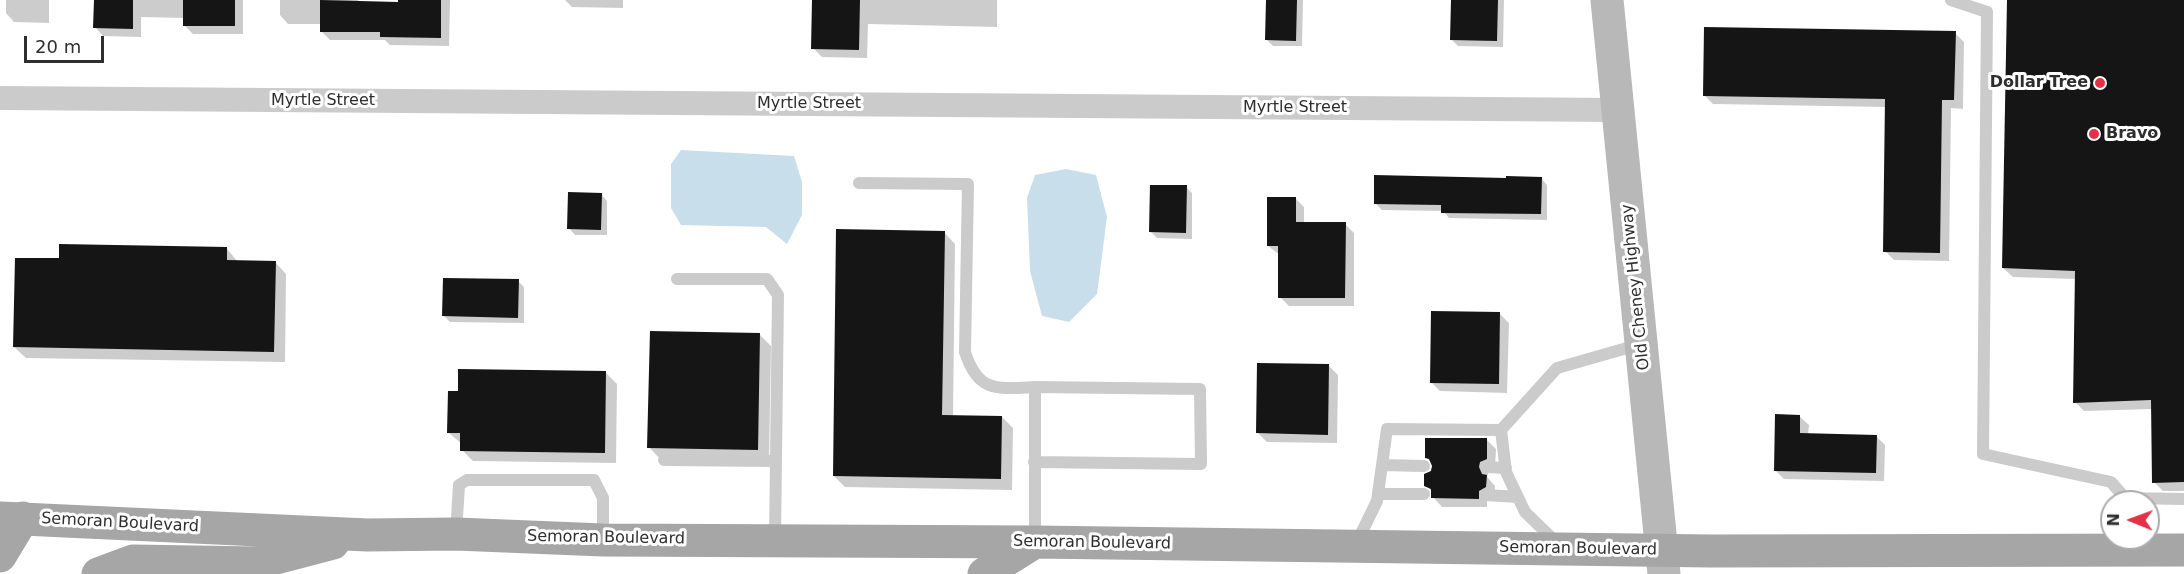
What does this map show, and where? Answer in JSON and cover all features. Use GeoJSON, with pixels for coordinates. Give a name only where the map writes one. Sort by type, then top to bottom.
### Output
{"type":"FeatureCollection","features":[{"type":"Feature","properties":{"kind":"main road","name":"Semoran Boulevard"},"geometry":{"type":"LineString","coordinates":[[12,518],[367,535],[456,534],[603,540],[1035,542],[1563,549],[1663,562],[2184,550]]}},
{"type":"Feature","properties":{"kind":"main road"},"geometry":{"type":"LineString","coordinates":[[0,556],[12,518]]}},
{"type":"Feature","properties":{"kind":"main road"},"geometry":{"type":"LineString","coordinates":[[98,574],[133,561],[257,563],[367,535]]}},
{"type":"Feature","properties":{"kind":"main road"},"geometry":{"type":"LineString","coordinates":[[984,574],[1035,542]]}},
{"type":"Feature","properties":{"kind":"street","name":"Old Cheney Highway"},"geometry":{"type":"LineString","coordinates":[[1607,0],[1663,562]]}},
{"type":"Feature","properties":{"kind":"street","name":"Myrtle Street"},"geometry":{"type":"LineString","coordinates":[[0,98],[1618,110]]}},
{"type":"Feature","properties":{"kind":"lane"},"geometry":{"type":"LineString","coordinates":[[1951,0],[1987,12],[1983,454],[2111,482],[2125,498],[2184,499]]}},
{"type":"Feature","properties":{"kind":"lane"},"geometry":{"type":"LineString","coordinates":[[859,183],[968,184],[965,352],[970,369],[981,381],[1002,389],[1035,387],[1200,389],[1201,464],[1034,462]]}},
{"type":"Feature","properties":{"kind":"lane"},"geometry":{"type":"LineString","coordinates":[[677,279],[767,279],[778,295],[775,540]]}},
{"type":"Feature","properties":{"kind":"lane"},"geometry":{"type":"LineString","coordinates":[[1355,546],[1377,501],[1387,429],[1501,430],[1557,368],[1642,344]]}},
{"type":"Feature","properties":{"kind":"lane"},"geometry":{"type":"LineString","coordinates":[[1035,387],[1035,542]]}},
{"type":"Feature","properties":{"kind":"lane"},"geometry":{"type":"LineString","coordinates":[[1501,430],[1506,472],[1525,512],[1563,549]]}},
{"type":"Feature","properties":{"kind":"lane"},"geometry":{"type":"LineString","coordinates":[[664,460],[775,461]]}},
{"type":"Feature","properties":{"kind":"lane"},"geometry":{"type":"LineString","coordinates":[[1382,465],[1424,466]]}},
{"type":"Feature","properties":{"kind":"lane"},"geometry":{"type":"LineString","coordinates":[[1487,467],[1506,468]]}},
{"type":"Feature","properties":{"kind":"lane"},"geometry":{"type":"LineString","coordinates":[[456,534],[459,485],[467,480],[594,480],[603,498],[603,540]]}},
{"type":"Feature","properties":{"kind":"lane"},"geometry":{"type":"LineString","coordinates":[[1378,494],[1424,494]]}},
{"type":"Feature","properties":{"kind":"lane"},"geometry":{"type":"LineString","coordinates":[[1486,495],[1518,497]]}},
{"type":"Feature","properties":{"kind":"water"},"geometry":{"type":"Polygon","coordinates":[[[681,150],[794,156],[802,182],[802,215],[787,244],[766,227],[681,225],[671,208],[671,164],[681,150]]]}},
{"type":"Feature","properties":{"kind":"water"},"geometry":{"type":"Polygon","coordinates":[[[1066,169],[1096,175],[1107,217],[1097,294],[1069,322],[1042,316],[1030,271],[1027,198],[1035,175],[1066,169]]]}},
{"type":"Feature","properties":{"kind":"building"},"geometry":{"type":"Polygon","coordinates":[[[94,0],[133,0],[133,29],[93,28],[94,0]]]}},
{"type":"Feature","properties":{"kind":"building"},"geometry":{"type":"Polygon","coordinates":[[[183,0],[235,0],[235,26],[183,26],[183,0]]]}},
{"type":"Feature","properties":{"kind":"building"},"geometry":{"type":"Polygon","coordinates":[[[320,0],[398,2],[398,0],[441,0],[441,38],[380,37],[380,32],[320,32],[320,0]]]}},
{"type":"Feature","properties":{"kind":"building"},"geometry":{"type":"Polygon","coordinates":[[[812,0],[860,0],[859,50],[811,49],[812,0]]]}},
{"type":"Feature","properties":{"kind":"building"},"geometry":{"type":"Polygon","coordinates":[[[1266,0],[1297,0],[1296,41],[1265,40],[1266,0]]]}},
{"type":"Feature","properties":{"kind":"building"},"geometry":{"type":"Polygon","coordinates":[[[1451,0],[1498,0],[1497,41],[1450,40],[1451,0]]]}},
{"type":"Feature","properties":{"kind":"building","name":"Bravo"},"geometry":{"type":"Polygon","coordinates":[[[2007,0],[2184,0],[2184,482],[2152,483],[2151,400],[2073,403],[2075,271],[2002,268],[2007,0]]]}},
{"type":"Feature","properties":{"kind":"building"},"geometry":{"type":"Polygon","coordinates":[[[1704,27],[1956,31],[1954,100],[1942,100],[1940,253],[1883,252],[1885,99],[1703,96],[1704,27]]]}},
{"type":"Feature","properties":{"kind":"building"},"geometry":{"type":"Polygon","coordinates":[[[1374,175],[1542,177],[1541,214],[1441,213],[1441,205],[1374,204],[1374,175]]]}},
{"type":"Feature","properties":{"kind":"building"},"geometry":{"type":"Polygon","coordinates":[[[1150,185],[1187,185],[1186,233],[1149,232],[1150,185]]]}},
{"type":"Feature","properties":{"kind":"building"},"geometry":{"type":"Polygon","coordinates":[[[568,192],[602,193],[601,230],[567,229],[568,192]]]}},
{"type":"Feature","properties":{"kind":"building"},"geometry":{"type":"Polygon","coordinates":[[[1267,197],[1296,197],[1296,222],[1346,222],[1345,298],[1278,298],[1278,246],[1267,246],[1267,197]]]}},
{"type":"Feature","properties":{"kind":"building"},"geometry":{"type":"Polygon","coordinates":[[[836,229],[945,231],[942,415],[1002,416],[1001,479],[833,476],[836,229]]]}},
{"type":"Feature","properties":{"kind":"building"},"geometry":{"type":"Polygon","coordinates":[[[59,244],[227,247],[227,260],[276,261],[274,352],[13,347],[15,258],[59,258],[59,244]]]}},
{"type":"Feature","properties":{"kind":"building"},"geometry":{"type":"Polygon","coordinates":[[[443,278],[519,279],[518,318],[442,316],[443,278]]]}},
{"type":"Feature","properties":{"kind":"building"},"geometry":{"type":"Polygon","coordinates":[[[1431,311],[1500,312],[1499,384],[1430,383],[1431,311]]]}},
{"type":"Feature","properties":{"kind":"building"},"geometry":{"type":"Polygon","coordinates":[[[650,331],[760,333],[758,450],[647,448],[650,331]]]}},
{"type":"Feature","properties":{"kind":"building"},"geometry":{"type":"Polygon","coordinates":[[[1257,363],[1329,364],[1328,435],[1256,433],[1257,363]]]}},
{"type":"Feature","properties":{"kind":"building"},"geometry":{"type":"Polygon","coordinates":[[[458,369],[606,371],[605,453],[460,451],[460,433],[447,433],[448,391],[458,391],[458,369]]]}},
{"type":"Feature","properties":{"kind":"building"},"geometry":{"type":"Polygon","coordinates":[[[1775,414],[1800,415],[1800,433],[1877,435],[1876,473],[1774,471],[1775,414]]]}},
{"type":"Feature","properties":{"kind":"building"},"geometry":{"type":"Polygon","coordinates":[[[1425,438],[1487,438],[1487,459],[1480,462],[1479,467],[1482,474],[1487,475],[1486,487],[1479,491],[1479,499],[1431,498],[1431,489],[1424,486],[1424,474],[1431,471],[1432,466],[1429,459],[1425,458],[1425,438]]]}},
{"type":"Feature","properties":{"kind":"place","name":"Dollar Tree"},"geometry":{"type":"Point","coordinates":[2100,83]}},
{"type":"Feature","properties":{"kind":"place","name":"Bravo"},"geometry":{"type":"Point","coordinates":[2094,134]}}]}
